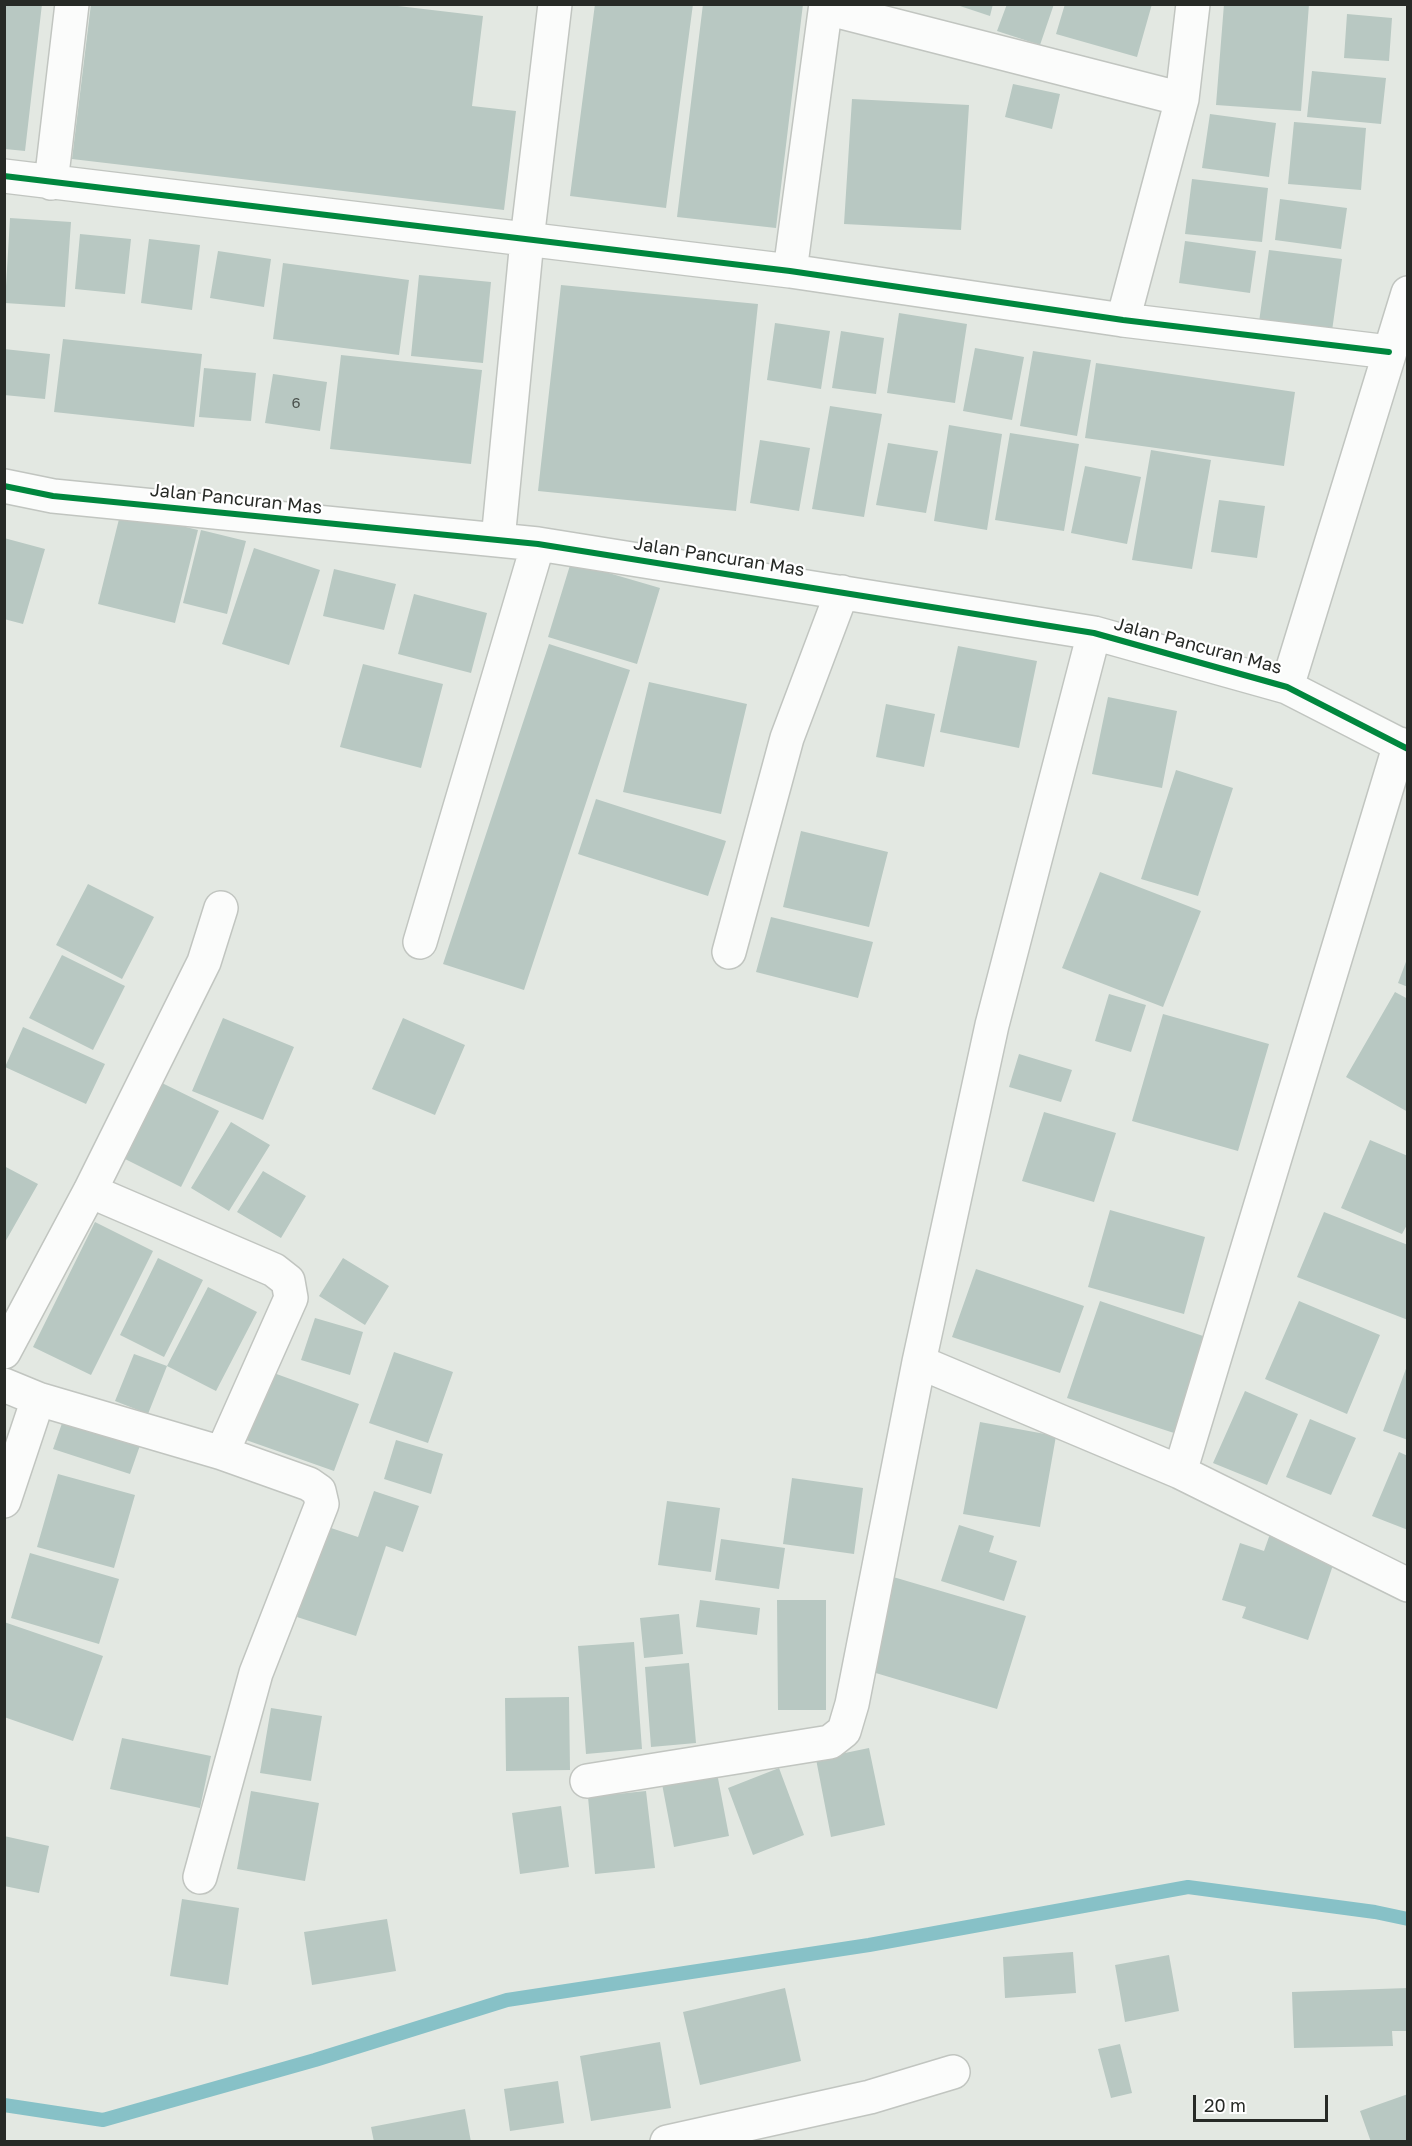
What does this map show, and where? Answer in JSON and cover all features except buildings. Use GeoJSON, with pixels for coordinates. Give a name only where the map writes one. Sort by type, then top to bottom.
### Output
{"type":"FeatureCollection","features":[{"type":"Feature","properties":{"kind":"street"},"geometry":{"type":"LineString","coordinates":[[51,183],[72,4]]}},
{"type":"Feature","properties":{"kind":"street"},"geometry":{"type":"LineString","coordinates":[[498,540],[528,240],[555,4]]}},
{"type":"Feature","properties":{"kind":"street"},"geometry":{"type":"LineString","coordinates":[[1123,320],[1182,99],[1193,4]]}},
{"type":"Feature","properties":{"kind":"street"},"geometry":{"type":"LineString","coordinates":[[790,272],[826,6],[1182,99]]}},
{"type":"Feature","properties":{"kind":"street"},"geometry":{"type":"LineString","coordinates":[[4,176],[790,272],[1123,320],[1389,352]]}},
{"type":"Feature","properties":{"kind":"street"},"geometry":{"type":"LineString","coordinates":[[1287,687],[1407,293]]}},
{"type":"Feature","properties":{"kind":"street","name":"Jalan Pancuran Mas"},"geometry":{"type":"LineString","coordinates":[[4,486],[53,496],[538,544],[1094,633],[1287,687],[1404,747]]}},
{"type":"Feature","properties":{"kind":"street"},"geometry":{"type":"LineString","coordinates":[[420,942],[538,544]]}},
{"type":"Feature","properties":{"kind":"street"},"geometry":{"type":"LineString","coordinates":[[729,952],[787,738],[842,592]]}},
{"type":"Feature","properties":{"kind":"street"},"geometry":{"type":"LineString","coordinates":[[587,1780],[830,1742],[844,1731],[852,1704],[920,1362],[992,1024],[1094,633]]}},
{"type":"Feature","properties":{"kind":"street"},"geometry":{"type":"LineString","coordinates":[[1180,1472],[1404,747]]}},
{"type":"Feature","properties":{"kind":"street"},"geometry":{"type":"LineString","coordinates":[[4,1352],[90,1191],[204,962],[221,908]]}},
{"type":"Feature","properties":{"kind":"street"},"geometry":{"type":"LineString","coordinates":[[90,1191],[274,1270],[288,1281],[291,1298],[222,1454]]}},
{"type":"Feature","properties":{"kind":"street"},"geometry":{"type":"LineString","coordinates":[[920,1362],[1180,1472],[1407,1585]]}},
{"type":"Feature","properties":{"kind":"street"},"geometry":{"type":"LineString","coordinates":[[4,1385],[38,1399],[222,1454],[309,1484],[319,1491],[322,1504],[256,1673],[200,1877]]}},
{"type":"Feature","properties":{"kind":"street"},"geometry":{"type":"LineString","coordinates":[[4,1501],[38,1399]]}},
{"type":"Feature","properties":{"kind":"street"},"geometry":{"type":"LineString","coordinates":[[666,2142],[870,2097],[954,2072]]}},
{"type":"Feature","properties":{"kind":"waterway"},"geometry":{"type":"LineString","coordinates":[[4,2105],[103,2120],[315,2060],[507,2000],[869,1945],[1188,1887],[1375,1912],[1408,1919]]}},
{"type":"Feature","properties":{"kind":"cycle path"},"geometry":{"type":"LineString","coordinates":[[4,176],[790,271],[1123,320],[1389,352]]}},
{"type":"Feature","properties":{"kind":"cycle path"},"geometry":{"type":"LineString","coordinates":[[4,486],[53,496],[538,544],[1094,633],[1287,687],[1408,749]]}}]}
